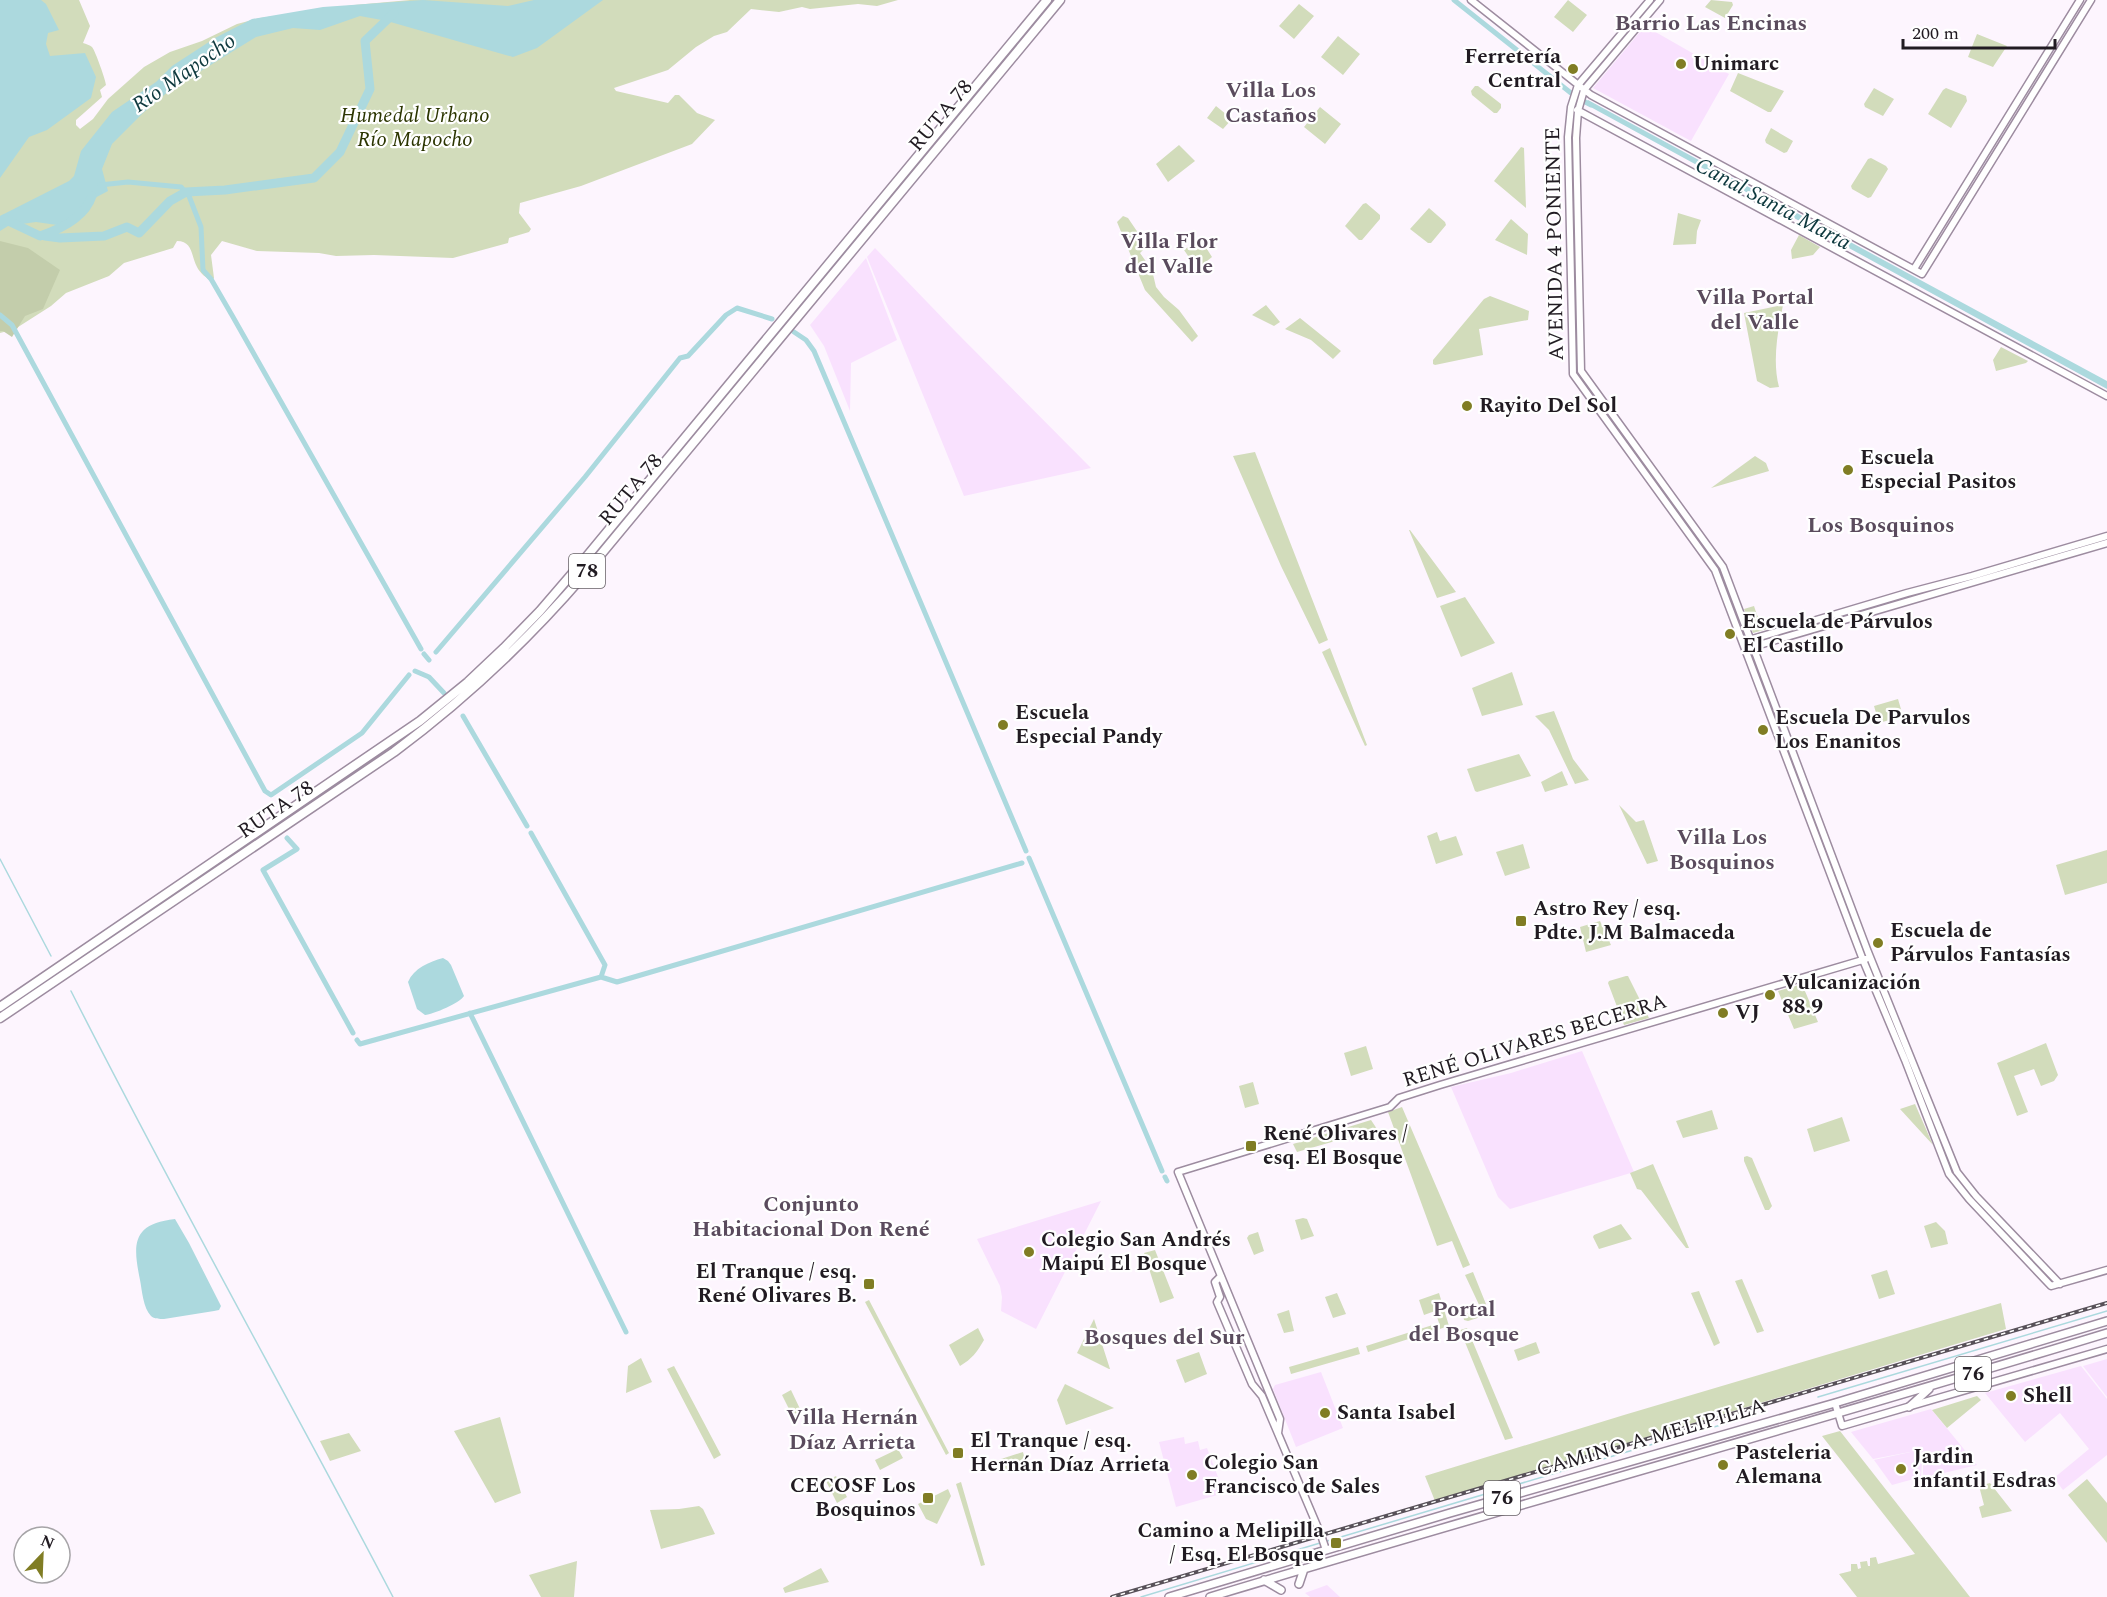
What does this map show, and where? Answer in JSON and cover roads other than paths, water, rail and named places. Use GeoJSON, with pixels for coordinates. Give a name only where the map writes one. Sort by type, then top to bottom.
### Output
{"type":"FeatureCollection","features":[{"type":"Feature","properties":{"kind":"highway","name":"RUTA 78"},"geometry":{"type":"LineString","coordinates":[[0,1007],[400,736],[443,703],[493,659],[540,611],[583,561],[1047,0]]}},
{"type":"Feature","properties":{"kind":"highway","name":"RUTA 78"},"geometry":{"type":"LineString","coordinates":[[0,1018],[376,765],[444,714],[499,666],[583,576],[1060,0]]}},
{"type":"Feature","properties":{"kind":"main road"},"geometry":{"type":"LineString","coordinates":[[2105,1321],[2107,1334]]}},
{"type":"Feature","properties":{"kind":"main road","name":"CAMINO A MELIPILLA"},"geometry":{"type":"LineString","coordinates":[[1169,1597],[1324,1544],[1835,1403],[2105,1321]]}},
{"type":"Feature","properties":{"kind":"main road","name":"CAMINO A MELIPILLA"},"geometry":{"type":"LineString","coordinates":[[1210,1597],[2107,1334]]}},
{"type":"Feature","properties":{"kind":"main road"},"geometry":{"type":"LineString","coordinates":[[1909,1407],[1934,1385]]}},
{"type":"Feature","properties":{"kind":"main road"},"geometry":{"type":"LineString","coordinates":[[1299,1584],[1304,1569]]}},
{"type":"Feature","properties":{"kind":"main road"},"geometry":{"type":"LineString","coordinates":[[1264,1580],[1281,1590]]}},
{"type":"Feature","properties":{"kind":"street"},"geometry":{"type":"LineString","coordinates":[[1471,0],[1580,90],[1922,274],[2091,0]]}},
{"type":"Feature","properties":{"kind":"street","name":"AVENIDA 4 PONIENTE"},"geometry":{"type":"LineString","coordinates":[[1650,0],[1580,90],[1572,104],[1568,137],[1573,374],[1712,565],[1863,960],[1951,1177],[2051,1286],[2060,1284]]}},
{"type":"Feature","properties":{"kind":"street","name":"AVENIDA 4 PONIENTE"},"geometry":{"type":"LineString","coordinates":[[1660,0],[1580,90],[1576,147],[1581,371],[1718,558],[1725,571],[1871,958],[1957,1172],[1976,1196],[2060,1284]]}},
{"type":"Feature","properties":{"kind":"street"},"geometry":{"type":"LineString","coordinates":[[1914,269],[2080,0]]}},
{"type":"Feature","properties":{"kind":"street"},"geometry":{"type":"LineString","coordinates":[[1572,104],[2107,396]]}},
{"type":"Feature","properties":{"kind":"street"},"geometry":{"type":"LineString","coordinates":[[1746,649],[1752,643],[1907,592],[1972,576],[2107,536]]}},
{"type":"Feature","properties":{"kind":"street"},"geometry":{"type":"LineString","coordinates":[[1743,642],[1752,643],[2107,543]]}},
{"type":"Feature","properties":{"kind":"street","name":"RENÉ OLIVARES BECERRA"},"geometry":{"type":"LineString","coordinates":[[1221,1276],[1178,1172],[1390,1107],[1399,1098],[1440,1085],[1871,958]]}},
{"type":"Feature","properties":{"kind":"street"},"geometry":{"type":"LineString","coordinates":[[2060,1284],[2107,1270]]}},
{"type":"Feature","properties":{"kind":"street"},"geometry":{"type":"LineString","coordinates":[[1278,1433],[1280,1419],[1221,1276],[1215,1282],[1220,1297],[1217,1302],[1252,1384],[1262,1396],[1324,1544]]}},
{"type":"Feature","properties":{"kind":"street"},"geometry":{"type":"LineString","coordinates":[[1835,1403],[1842,1426],[2107,1349]]}},
{"type":"Feature","properties":{"kind":"water"},"geometry":{"type":"Polygon","coordinates":[[[0,0],[41,0],[46,4],[59,30],[48,33],[46,44],[50,56],[85,53],[96,77],[91,98],[47,130],[29,137],[0,178],[0,0]]]}},
{"type":"Feature","properties":{"kind":"water"},"geometry":{"type":"Polygon","coordinates":[[[423,0],[508,6],[534,0],[603,0],[537,48],[513,57],[387,21],[360,16],[320,30],[293,28],[256,37],[170,90],[112,144],[102,169],[108,191],[91,200],[81,212],[57,225],[36,222],[8,226],[0,231],[0,216],[69,181],[74,176],[81,151],[112,112],[156,82],[172,66],[215,38],[252,19],[323,7],[423,0]]]}},
{"type":"Feature","properties":{"kind":"water"},"geometry":{"type":"Polygon","coordinates":[[[1588,100],[2107,381],[2107,389],[1587,105],[1588,100]]]}},
{"type":"Feature","properties":{"kind":"water"},"geometry":{"type":"Polygon","coordinates":[[[443,958],[451,965],[464,996],[446,1008],[425,1015],[417,1009],[408,982],[418,969],[443,958]]]}},
{"type":"Feature","properties":{"kind":"water"},"geometry":{"type":"Polygon","coordinates":[[[175,1219],[221,1306],[219,1310],[157,1319],[148,1313],[145,1304],[136,1247],[143,1231],[150,1226],[175,1219]]]}},
{"type":"Feature","properties":{"kind":"waterway","name":"Canal Santa Marta"},"geometry":{"type":"LineString","coordinates":[[1454,0],[1576,97],[1591,105]]}},
{"type":"Feature","properties":{"kind":"waterway"},"geometry":{"type":"LineString","coordinates":[[45,236],[60,238],[104,236],[127,227],[139,233],[170,201],[186,192],[225,190],[314,178],[340,152],[370,89],[365,41],[394,13]]}},
{"type":"Feature","properties":{"kind":"waterway"},"geometry":{"type":"LineString","coordinates":[[100,185],[128,182],[181,187],[189,196],[201,227],[203,270],[211,279],[233,317],[421,649]]}},
{"type":"Feature","properties":{"kind":"waterway","name":"Río Mapocho"},"geometry":{"type":"LineString","coordinates":[[0,222],[4,219],[40,236],[56,230],[78,216],[92,196]]}},
{"type":"Feature","properties":{"kind":"waterway"},"geometry":{"type":"LineString","coordinates":[[436,652],[585,477],[680,358],[688,356],[726,315],[737,308],[772,319]]}},
{"type":"Feature","properties":{"kind":"waterway"},"geometry":{"type":"LineString","coordinates":[[0,315],[12,325],[265,791],[271,795],[362,733],[409,675]]}},
{"type":"Feature","properties":{"kind":"waterway"},"geometry":{"type":"LineString","coordinates":[[794,332],[806,340],[814,351],[1026,851]]}},
{"type":"Feature","properties":{"kind":"waterway"},"geometry":{"type":"LineString","coordinates":[[424,654],[429,660]]}},
{"type":"Feature","properties":{"kind":"waterway"},"geometry":{"type":"LineString","coordinates":[[415,671],[429,677],[444,693]]}},
{"type":"Feature","properties":{"kind":"waterway"},"geometry":{"type":"LineString","coordinates":[[463,716],[527,826]]}},
{"type":"Feature","properties":{"kind":"waterway"},"geometry":{"type":"LineString","coordinates":[[531,833],[605,965],[601,977]]}},
{"type":"Feature","properties":{"kind":"waterway"},"geometry":{"type":"LineString","coordinates":[[287,838],[297,849],[263,870],[353,1033]]}},
{"type":"Feature","properties":{"kind":"waterway"},"geometry":{"type":"LineString","coordinates":[[1029,858],[1162,1171]]}},
{"type":"Feature","properties":{"kind":"waterway"},"geometry":{"type":"LineString","coordinates":[[0,859],[51,956]]}},
{"type":"Feature","properties":{"kind":"waterway"},"geometry":{"type":"LineString","coordinates":[[357,1040],[360,1044],[601,977],[617,982],[1022,863]]}},
{"type":"Feature","properties":{"kind":"waterway"},"geometry":{"type":"LineString","coordinates":[[71,991],[393,1597]]}},
{"type":"Feature","properties":{"kind":"waterway"},"geometry":{"type":"LineString","coordinates":[[470,1013],[626,1332]]}},
{"type":"Feature","properties":{"kind":"waterway"},"geometry":{"type":"LineString","coordinates":[[1165,1177],[1167,1181]]}},
{"type":"Feature","properties":{"kind":"waterway"},"geometry":{"type":"LineString","coordinates":[[1818,1397],[2107,1311]]}},
{"type":"Feature","properties":{"kind":"waterway"},"geometry":{"type":"LineString","coordinates":[[1324,1542],[1729,1423]]}},
{"type":"Feature","properties":{"kind":"waterway"},"geometry":{"type":"LineString","coordinates":[[1141,1597],[1320,1543]]}},
{"type":"Feature","properties":{"kind":"railway"},"geometry":{"type":"LineString","coordinates":[[1112,1597],[2107,1303]]}},
{"type":"Feature","properties":{"kind":"place","name":"Unimarc"},"geometry":{"type":"Point","coordinates":[1681,64]}},
{"type":"Feature","properties":{"kind":"place","name":"Ferretería Central"},"geometry":{"type":"Point","coordinates":[1573,69]}},
{"type":"Feature","properties":{"kind":"place","name":"Rayito Del Sol"},"geometry":{"type":"Point","coordinates":[1467,406]}},
{"type":"Feature","properties":{"kind":"place","name":"Escuela Especial Pasitos"},"geometry":{"type":"Point","coordinates":[1848,470]}},
{"type":"Feature","properties":{"kind":"place","name":"Escuela de Párvulos El Castillo"},"geometry":{"type":"Point","coordinates":[1730,634]}},
{"type":"Feature","properties":{"kind":"place","name":"Escuela Especial Pandy"},"geometry":{"type":"Point","coordinates":[1003,725]}},
{"type":"Feature","properties":{"kind":"place","name":"Escuela De Parvulos Los Enanitos"},"geometry":{"type":"Point","coordinates":[1763,730]}},
{"type":"Feature","properties":{"kind":"place","name":"Astro Rey / esq. Pdte. J.M Balmaceda"},"geometry":{"type":"Point","coordinates":[1521,921]}},
{"type":"Feature","properties":{"kind":"place","name":"Escuela de Párvulos Fantasías"},"geometry":{"type":"Point","coordinates":[1878,943]}},
{"type":"Feature","properties":{"kind":"place","name":"Vulcanización 88.9"},"geometry":{"type":"Point","coordinates":[1770,995]}},
{"type":"Feature","properties":{"kind":"place","name":"VJ"},"geometry":{"type":"Point","coordinates":[1723,1013]}},
{"type":"Feature","properties":{"kind":"place","name":"René Olivares / esq. El Bosque"},"geometry":{"type":"Point","coordinates":[1251,1146]}},
{"type":"Feature","properties":{"kind":"place","name":"Colegio San Andrés Maipú El Bosque"},"geometry":{"type":"Point","coordinates":[1029,1252]}},
{"type":"Feature","properties":{"kind":"place","name":"El Tranque / esq. René Olivares B."},"geometry":{"type":"Point","coordinates":[869,1284]}},
{"type":"Feature","properties":{"kind":"place","name":"Shell"},"geometry":{"type":"Point","coordinates":[2011,1396]}},
{"type":"Feature","properties":{"kind":"place","name":"Santa Isabel"},"geometry":{"type":"Point","coordinates":[1325,1413]}},
{"type":"Feature","properties":{"kind":"place","name":"El Tranque / esq. Hernán Díaz Arrieta"},"geometry":{"type":"Point","coordinates":[958,1453]}},
{"type":"Feature","properties":{"kind":"place","name":"Pasteleria Alemana"},"geometry":{"type":"Point","coordinates":[1723,1465]}},
{"type":"Feature","properties":{"kind":"place","name":"Jardin infantil Esdras"},"geometry":{"type":"Point","coordinates":[1901,1469]}},
{"type":"Feature","properties":{"kind":"place","name":"Colegio San Francisco de Sales"},"geometry":{"type":"Point","coordinates":[1192,1475]}},
{"type":"Feature","properties":{"kind":"place","name":"CECOSF Los Bosquinos"},"geometry":{"type":"Point","coordinates":[928,1498]}},
{"type":"Feature","properties":{"kind":"place","name":"Camino a Melipilla / Esq. El Bosque"},"geometry":{"type":"Point","coordinates":[1336,1543]}},
{"type":"Feature","properties":{"kind":"district","name":"Barrio Las Encinas"},"geometry":{"type":"Point","coordinates":[1711,23]}},
{"type":"Feature","properties":{"kind":"district","name":"Villa Los Castaños"},"geometry":{"type":"Point","coordinates":[1271,102]}},
{"type":"Feature","properties":{"kind":"district","name":"Villa Flor del Valle"},"geometry":{"type":"Point","coordinates":[1169,254]}},
{"type":"Feature","properties":{"kind":"district","name":"Villa Portal del Valle"},"geometry":{"type":"Point","coordinates":[1755,310]}},
{"type":"Feature","properties":{"kind":"district","name":"Los Bosquinos"},"geometry":{"type":"Point","coordinates":[1881,525]}},
{"type":"Feature","properties":{"kind":"district","name":"Villa Los Bosquinos"},"geometry":{"type":"Point","coordinates":[1722,850]}},
{"type":"Feature","properties":{"kind":"district","name":"Conjunto Habitacional Don René"},"geometry":{"type":"Point","coordinates":[811,1216]}},
{"type":"Feature","properties":{"kind":"district","name":"Portal del Bosque"},"geometry":{"type":"Point","coordinates":[1464,1322]}},
{"type":"Feature","properties":{"kind":"district","name":"Bosques del Sur"},"geometry":{"type":"Point","coordinates":[1164,1337]}},
{"type":"Feature","properties":{"kind":"district","name":"Villa Hernán Díaz Arrieta"},"geometry":{"type":"Point","coordinates":[852,1430]}},
{"type":"Feature","properties":{"kind":"park label","name":"Humedal Urbano Río Mapocho"},"geometry":{"type":"Point","coordinates":[415,128]}}]}
